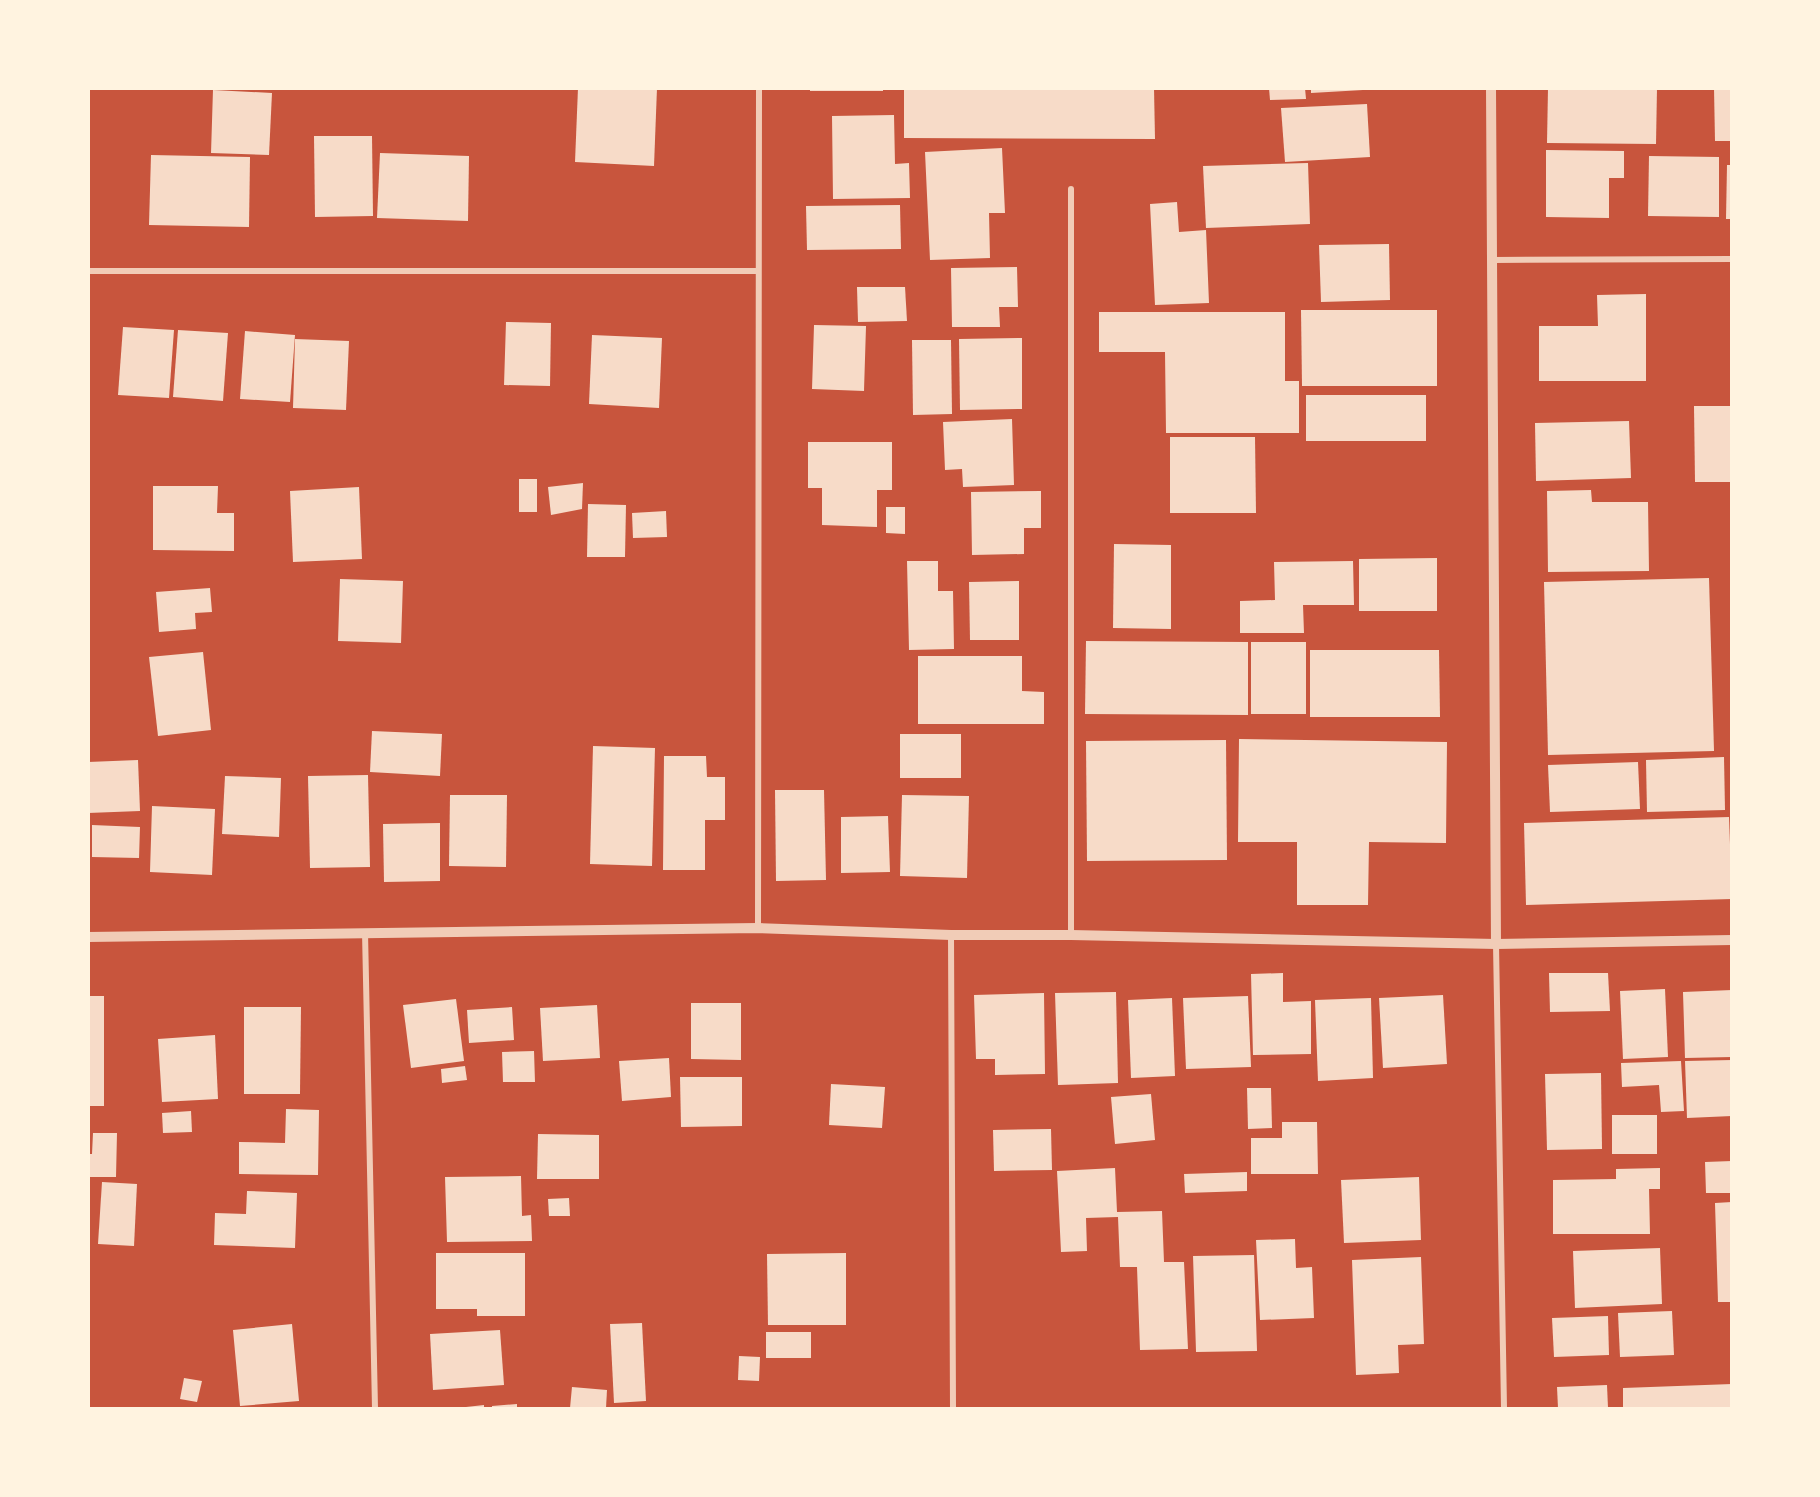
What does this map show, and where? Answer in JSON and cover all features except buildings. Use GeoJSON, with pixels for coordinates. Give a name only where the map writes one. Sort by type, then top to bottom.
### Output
{"type":"FeatureCollection","features":[{"type":"Feature","properties":{"kind":"street"},"geometry":{"type":"LineString","coordinates":[[758,928],[759,88]]}},
{"type":"Feature","properties":{"kind":"street"},"geometry":{"type":"LineString","coordinates":[[1491,88],[1494,260],[1496,944],[1504,1408]]}},
{"type":"Feature","properties":{"kind":"street"},"geometry":{"type":"LineString","coordinates":[[1071,189],[1071,935]]}},
{"type":"Feature","properties":{"kind":"street"},"geometry":{"type":"LineString","coordinates":[[1494,260],[1731,259]]}},
{"type":"Feature","properties":{"kind":"street"},"geometry":{"type":"LineString","coordinates":[[88,271],[758,271]]}},
{"type":"Feature","properties":{"kind":"street"},"geometry":{"type":"LineString","coordinates":[[88,937],[758,928],[951,935],[1071,935],[1496,944],[1731,940]]}},
{"type":"Feature","properties":{"kind":"street"},"geometry":{"type":"LineString","coordinates":[[365,932],[375,1408]]}},
{"type":"Feature","properties":{"kind":"street"},"geometry":{"type":"LineString","coordinates":[[951,935],[953,1408]]}}]}
